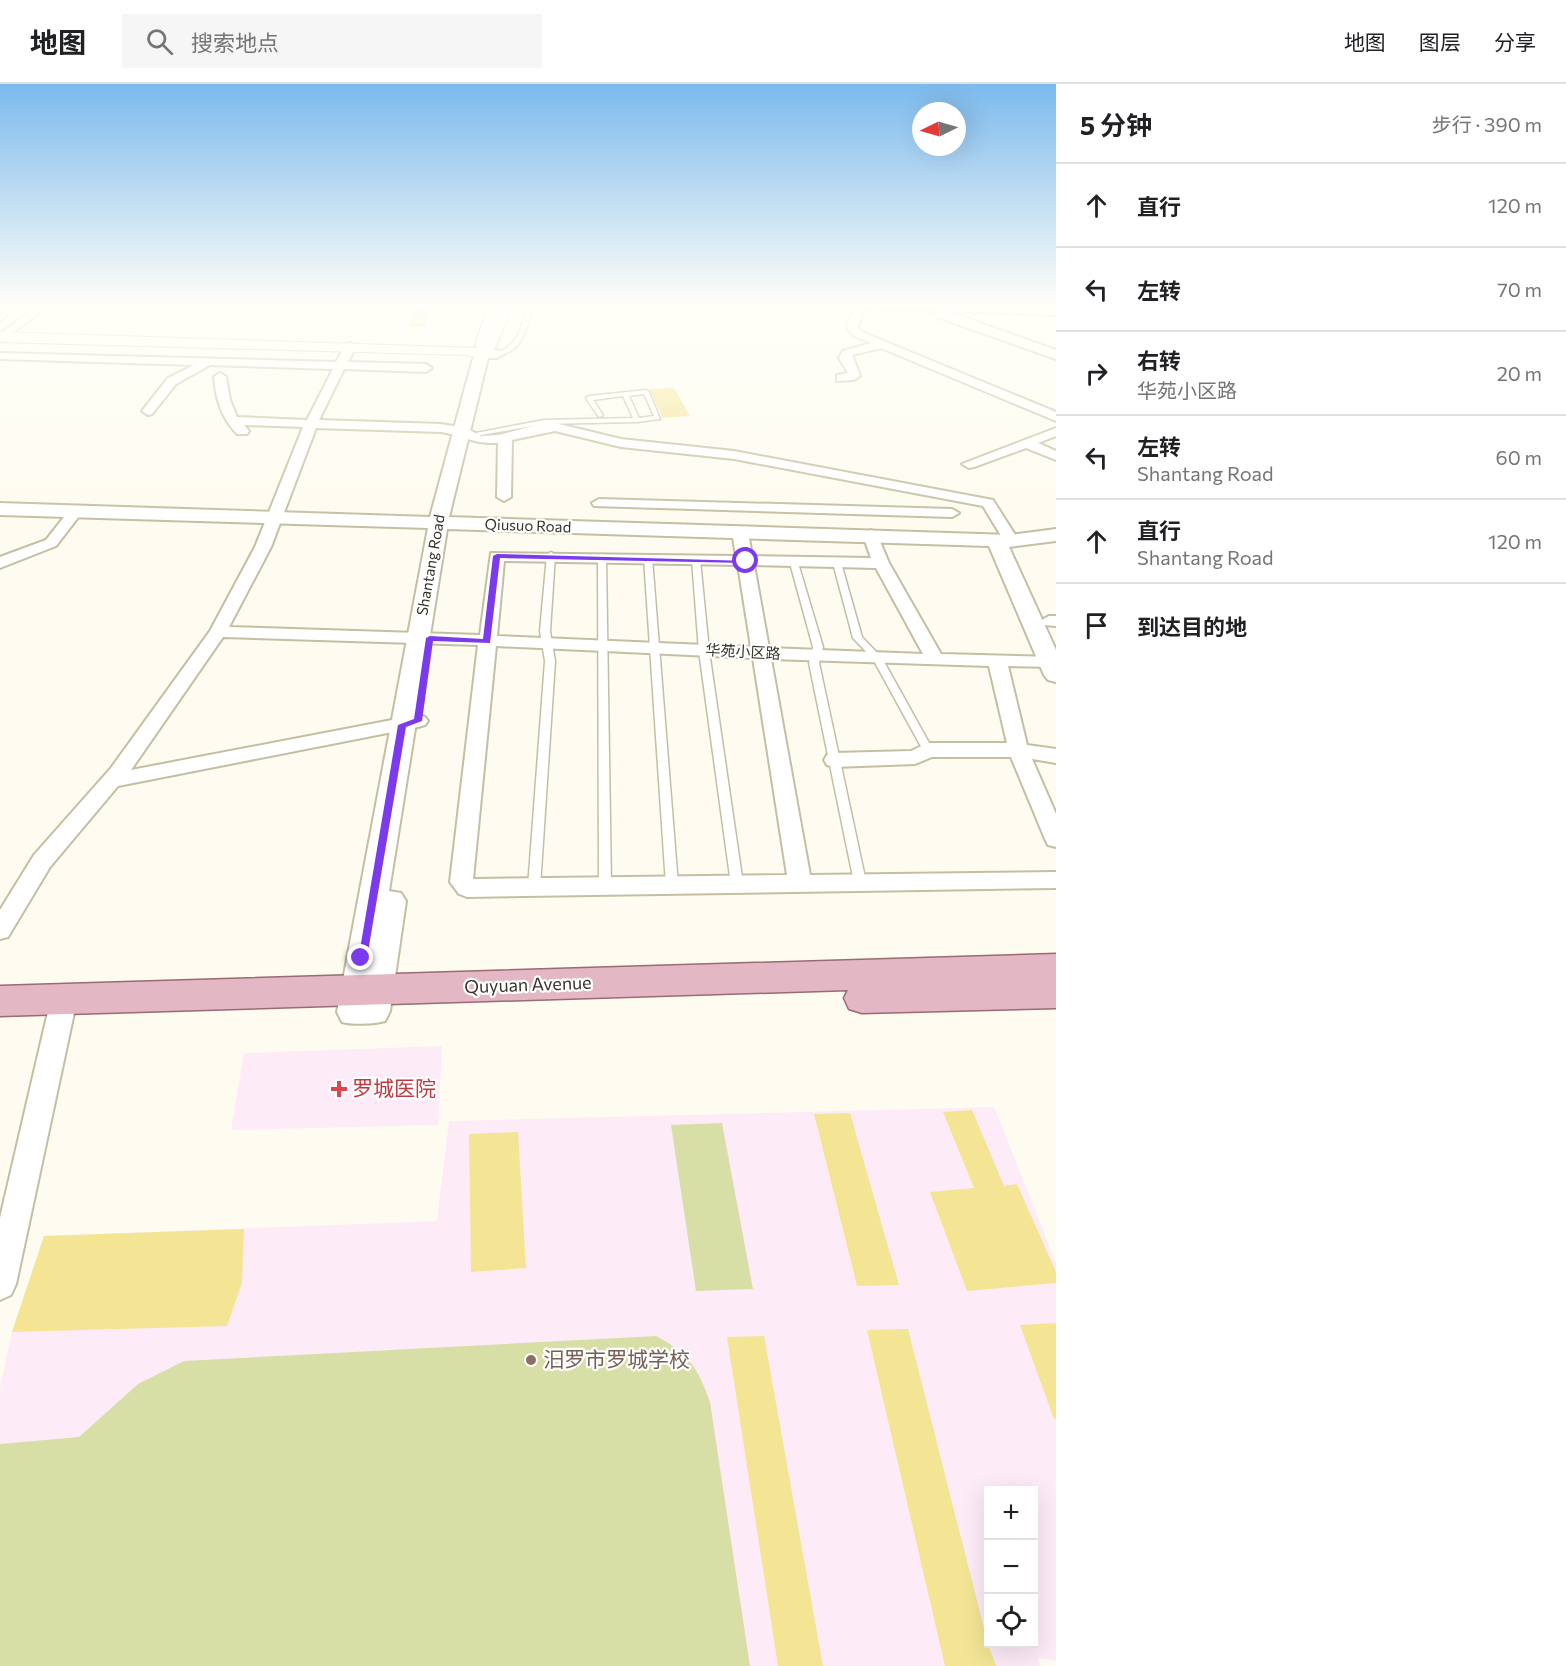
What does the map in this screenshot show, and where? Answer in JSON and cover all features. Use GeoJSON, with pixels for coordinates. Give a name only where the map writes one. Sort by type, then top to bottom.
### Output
{"type":"FeatureCollection","features":[{"type":"Feature","properties":{"kind":"main road","name":"Quyuan Avenue"},"geometry":{"type":"LineString","coordinates":[[0,1001],[61,1010],[365,1001],[1056,969]]}},
{"type":"Feature","properties":{"kind":"main road","name":"Quyuan Avenue"},"geometry":{"type":"LineString","coordinates":[[365,1001],[1056,993]]}},
{"type":"Feature","properties":{"kind":"main road","name":"Quyuan Avenue"},"geometry":{"type":"LineString","coordinates":[[0,1023],[61,1010]]}},
{"type":"Feature","properties":{"kind":"street"},"geometry":{"type":"LineString","coordinates":[[148,411],[172,381],[183,376]]}},
{"type":"Feature","properties":{"kind":"street"},"geometry":{"type":"LineString","coordinates":[[0,930],[42,861],[112,780],[218,632],[263,547],[311,424],[335,376]]}},
{"type":"Feature","properties":{"kind":"street","name":"Shantang Road"},"geometry":{"type":"LineString","coordinates":[[365,1001],[443,524],[465,433],[483,376]]}},
{"type":"Feature","properties":{"kind":"street"},"geometry":{"type":"LineString","coordinates":[[841,378],[854,376]]}},
{"type":"Feature","properties":{"kind":"street"},"geometry":{"type":"LineString","coordinates":[[958,376],[1056,417]]}},
{"type":"Feature","properties":{"kind":"street"},"geometry":{"type":"LineString","coordinates":[[220,377],[221,391],[231,421],[248,437]]}},
{"type":"Feature","properties":{"kind":"street"},"geometry":{"type":"LineString","coordinates":[[231,421],[441,428],[465,433],[479,440],[505,438],[540,428],[555,428],[621,443],[734,455],[988,503],[1054,666]]}},
{"type":"Feature","properties":{"kind":"street"},"geometry":{"type":"LineString","coordinates":[[969,464],[1056,432]]}},
{"type":"Feature","properties":{"kind":"street"},"geometry":{"type":"LineString","coordinates":[[504,497],[505,438]]}},
{"type":"Feature","properties":{"kind":"street"},"geometry":{"type":"LineString","coordinates":[[1027,443],[1056,456]]}},
{"type":"Feature","properties":{"kind":"street"},"geometry":{"type":"LineString","coordinates":[[600,528],[593,498],[952,513]]}},
{"type":"Feature","properties":{"kind":"street","name":"Qiusuo Road"},"geometry":{"type":"LineString","coordinates":[[0,509],[1003,540],[1056,535]]}},
{"type":"Feature","properties":{"kind":"street"},"geometry":{"type":"LineString","coordinates":[[0,563],[51,543],[76,511]]}},
{"type":"Feature","properties":{"kind":"street"},"geometry":{"type":"LineString","coordinates":[[740,531],[800,883]]}},
{"type":"Feature","properties":{"kind":"street"},"geometry":{"type":"LineString","coordinates":[[871,535],[881,563],[934,658]]}},
{"type":"Feature","properties":{"kind":"street"},"geometry":{"type":"LineString","coordinates":[[1003,540],[1054,626]]}},
{"type":"Feature","properties":{"kind":"street"},"geometry":{"type":"LineString","coordinates":[[881,563],[794,563],[551,555],[497,556],[461,882],[466,888],[1056,880]]}},
{"type":"Feature","properties":{"kind":"street","name":"华苑小区路"},"geometry":{"type":"LineString","coordinates":[[218,632],[424,638],[815,656],[997,660],[1054,666]]}},
{"type":"Feature","properties":{"kind":"street"},"geometry":{"type":"LineString","coordinates":[[997,660],[1018,750],[1056,839]]}},
{"type":"Feature","properties":{"kind":"street"},"geometry":{"type":"LineString","coordinates":[[112,780],[410,723]]}},
{"type":"Feature","properties":{"kind":"street"},"geometry":{"type":"LineString","coordinates":[[834,760],[915,757],[928,750],[1018,750],[1056,756]]}},
{"type":"Feature","properties":{"kind":"street"},"geometry":{"type":"LineString","coordinates":[[0,1284],[61,1010]]}},
{"type":"Feature","properties":{"kind":"lane"},"geometry":{"type":"LineString","coordinates":[[465,433],[544,422],[658,418],[646,392],[589,398],[600,415]]}},
{"type":"Feature","properties":{"kind":"lane"},"geometry":{"type":"LineString","coordinates":[[625,394],[637,420]]}},
{"type":"Feature","properties":{"kind":"lane"},"geometry":{"type":"LineString","coordinates":[[534,887],[550,661],[544,631],[551,555]]}},
{"type":"Feature","properties":{"kind":"lane"},"geometry":{"type":"LineString","coordinates":[[602,557],[605,886]]}},
{"type":"Feature","properties":{"kind":"lane"},"geometry":{"type":"LineString","coordinates":[[648,558],[652,648],[672,885]]}},
{"type":"Feature","properties":{"kind":"lane"},"geometry":{"type":"LineString","coordinates":[[696,560],[704,651],[738,884]]}},
{"type":"Feature","properties":{"kind":"lane"},"geometry":{"type":"LineString","coordinates":[[794,563],[818,647],[814,663],[860,882]]}},
{"type":"Feature","properties":{"kind":"lane"},"geometry":{"type":"LineString","coordinates":[[837,563],[858,638],[877,658],[928,750]]}},
{"type":"Feature","properties":{"kind":"shaded area","name":"罗城医院"},"geometry":{"type":"Polygon","coordinates":[[[442,1046],[438,1125],[231,1130],[244,1053],[442,1046]]]}},
{"type":"Feature","properties":{"kind":"shaded area","name":"汨罗市罗城学校"},"geometry":{"type":"Polygon","coordinates":[[[994,1107],[1056,1263],[1056,1661],[1038,1658],[1040,1666],[0,1666],[0,1388],[12,1332],[44,1236],[437,1221],[449,1121],[994,1107]]]}},
{"type":"Feature","properties":{"kind":"green space"},"geometry":{"type":"Polygon","coordinates":[[[722,1123],[753,1289],[696,1291],[671,1125],[722,1123]]]}},
{"type":"Feature","properties":{"kind":"green space"},"geometry":{"type":"Polygon","coordinates":[[[656,1336],[677,1349],[691,1363],[710,1402],[750,1666],[0,1666],[0,1444],[79,1437],[138,1384],[184,1361],[656,1336]]]}},
{"type":"Feature","properties":{"kind":"building"},"geometry":{"type":"Polygon","coordinates":[[[674,388],[690,416],[663,418],[649,389],[674,388]]]}},
{"type":"Feature","properties":{"kind":"building"},"geometry":{"type":"Polygon","coordinates":[[[972,1110],[1004,1186],[1017,1184],[1056,1272],[1056,1283],[967,1291],[930,1192],[974,1188],[943,1112],[972,1110]]]}},
{"type":"Feature","properties":{"kind":"building"},"geometry":{"type":"Polygon","coordinates":[[[850,1113],[899,1285],[857,1286],[814,1114],[850,1113]]]}},
{"type":"Feature","properties":{"kind":"building"},"geometry":{"type":"Polygon","coordinates":[[[518,1132],[526,1268],[471,1272],[469,1134],[518,1132]]]}},
{"type":"Feature","properties":{"kind":"building"},"geometry":{"type":"Polygon","coordinates":[[[244,1229],[242,1283],[227,1326],[12,1332],[44,1236],[244,1229]]]}},
{"type":"Feature","properties":{"kind":"building"},"geometry":{"type":"Polygon","coordinates":[[[1056,1323],[1056,1419],[1054,1419],[1020,1325],[1056,1323]]]}},
{"type":"Feature","properties":{"kind":"building"},"geometry":{"type":"Polygon","coordinates":[[[908,1329],[984,1628],[984,1648],[989,1648],[996,1666],[945,1666],[867,1330],[908,1329]]]}},
{"type":"Feature","properties":{"kind":"building"},"geometry":{"type":"Polygon","coordinates":[[[764,1336],[823,1666],[778,1666],[727,1337],[764,1336]]]}},
{"type":"Feature","properties":{"kind":"place","name":"罗城医院"},"geometry":{"type":"Point","coordinates":[339,1089]}},
{"type":"Feature","properties":{"kind":"place","name":"汨罗市罗城学校"},"geometry":{"type":"Point","coordinates":[531,1360]}},
{"type":"Feature","properties":{"kind":"route"},"geometry":{"type":"LineString","coordinates":[[361,958],[402,725],[418,721],[430,638],[487,641],[497,556],[503,554],[746,561]]}}]}
